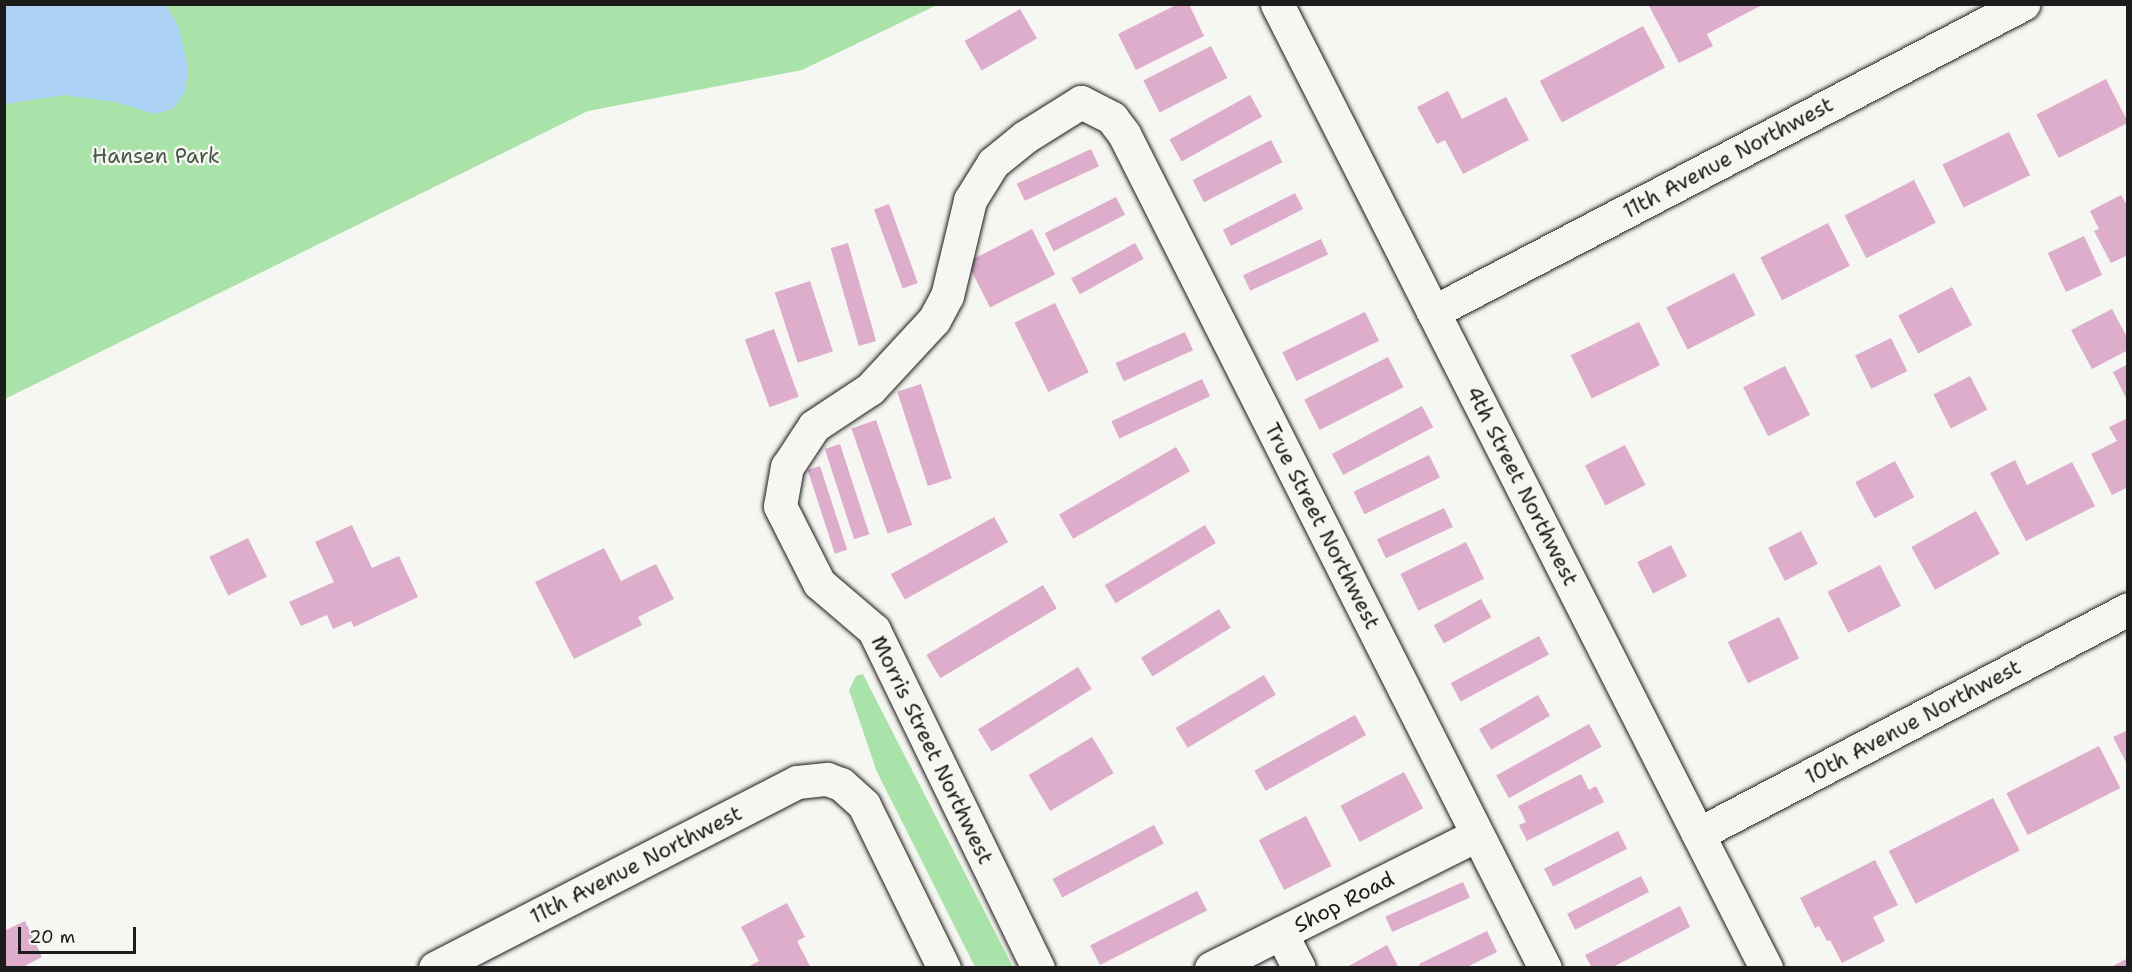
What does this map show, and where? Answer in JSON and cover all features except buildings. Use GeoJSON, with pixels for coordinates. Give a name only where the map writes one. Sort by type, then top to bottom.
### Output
{"type":"FeatureCollection","features":[{"type":"Feature","properties":{"kind":"street","name":"4th Street Northwest"},"geometry":{"type":"LineString","coordinates":[[1277,4],[1766,968]]}},
{"type":"Feature","properties":{"kind":"street","name":"11th Avenue Northwest"},"geometry":{"type":"LineString","coordinates":[[1433,312],[2023,4]]}},
{"type":"Feature","properties":{"kind":"street","name":"True Street Northwest"},"geometry":{"type":"LineString","coordinates":[[1081,102],[1112,118],[1124,134],[1545,968]]}},
{"type":"Feature","properties":{"kind":"street","name":"Morris Street Northwest"},"geometry":{"type":"LineString","coordinates":[[1038,968],[874,630],[819,583],[780,507],[787,467],[814,426],[870,389],[934,320],[947,296],[970,200],[993,164],[1025,137],[1081,102]]}},
{"type":"Feature","properties":{"kind":"street","name":"10th Avenue Northwest"},"geometry":{"type":"LineString","coordinates":[[1698,834],[2127,609]]}},
{"type":"Feature","properties":{"kind":"street","name":"11th Avenue Northwest"},"geometry":{"type":"LineString","coordinates":[[435,968],[797,782],[827,778],[841,784],[864,805],[944,968]]}},
{"type":"Feature","properties":{"kind":"street","name":"Shop Road"},"geometry":{"type":"LineString","coordinates":[[1211,968],[1477,835]]}},
{"type":"Feature","properties":{"kind":"street"},"geometry":{"type":"LineString","coordinates":[[1281,933],[1299,968]]}},
{"type":"Feature","properties":{"kind":"green space","name":"Hansen Park"},"geometry":{"type":"Polygon","coordinates":[[[5,5],[937,5],[802,70],[588,111],[5,399],[5,5]]]}},
{"type":"Feature","properties":{"kind":"green space"},"geometry":{"type":"Polygon","coordinates":[[[863,674],[1013,967],[975,967],[877,772],[849,690],[856,676],[863,674]]]}},
{"type":"Feature","properties":{"kind":"water"},"geometry":{"type":"Polygon","coordinates":[[[5,4],[165,5],[178,25],[188,68],[185,92],[173,109],[154,114],[116,102],[64,95],[5,104],[5,4]]]}}]}
